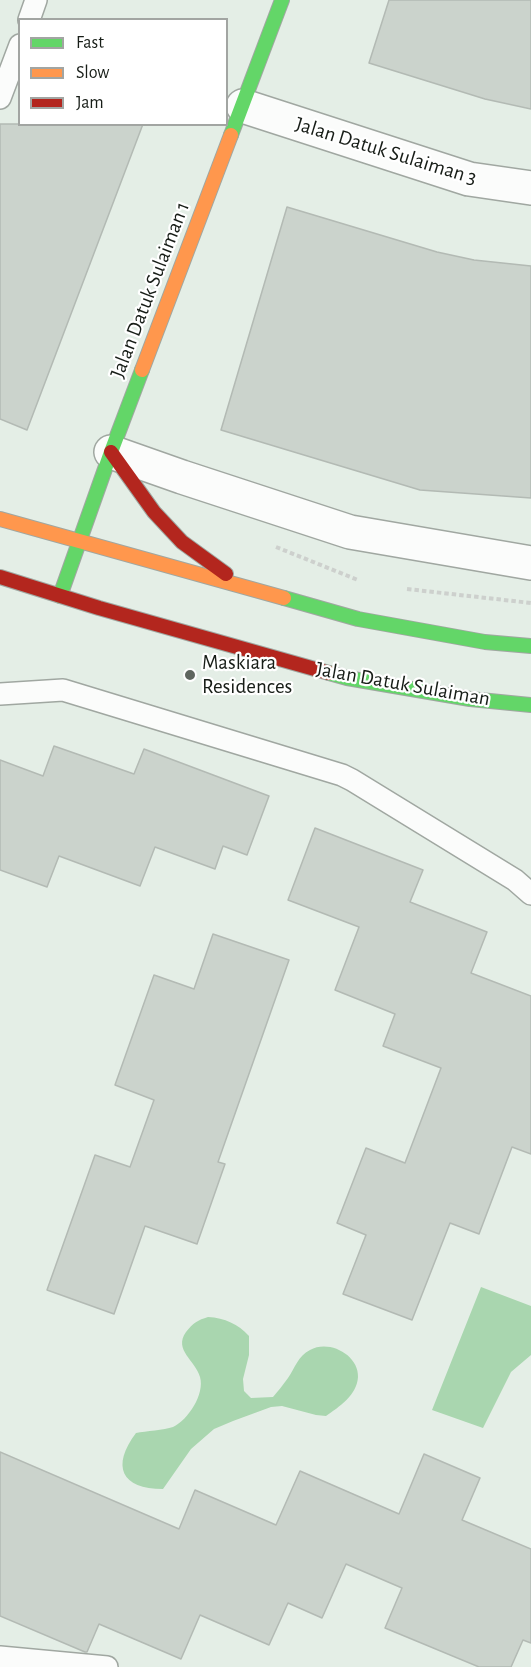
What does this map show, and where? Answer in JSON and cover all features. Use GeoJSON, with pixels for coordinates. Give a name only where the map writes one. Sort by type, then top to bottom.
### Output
{"type":"FeatureCollection","features":[{"type":"Feature","properties":{"kind":"main road","name":"Jalan Datuk Sulaiman 1"},"geometry":{"type":"LineString","coordinates":[[60,596],[111,452],[282,0]]}},
{"type":"Feature","properties":{"kind":"main road"},"geometry":{"type":"LineString","coordinates":[[111,452],[154,512],[182,542],[243,586]]}},
{"type":"Feature","properties":{"kind":"main road"},"geometry":{"type":"LineString","coordinates":[[0,519],[358,619],[485,642],[531,646]]}},
{"type":"Feature","properties":{"kind":"main road","name":"Jalan Datuk Sulaiman"},"geometry":{"type":"LineString","coordinates":[[0,577],[347,678],[470,699],[531,705]]}},
{"type":"Feature","properties":{"kind":"street","name":"Jalan Datuk Sulaiman 3"},"geometry":{"type":"LineString","coordinates":[[243,106],[469,179],[531,188]]}},
{"type":"Feature","properties":{"kind":"street"},"geometry":{"type":"LineString","coordinates":[[111,452],[350,532],[531,563]]}},
{"type":"Feature","properties":{"kind":"lane"},"geometry":{"type":"LineString","coordinates":[[30,18],[36,0]]}},
{"type":"Feature","properties":{"kind":"lane"},"geometry":{"type":"LineString","coordinates":[[0,98],[18,50]]}},
{"type":"Feature","properties":{"kind":"lane"},"geometry":{"type":"LineString","coordinates":[[0,694],[63,690],[342,775],[515,880],[531,894]]}},
{"type":"Feature","properties":{"kind":"lane"},"geometry":{"type":"LineString","coordinates":[[0,1657],[107,1667]]}},
{"type":"Feature","properties":{"kind":"shaded area"},"geometry":{"type":"Polygon","coordinates":[[[481,1287],[531,1306],[531,1355],[511,1372],[483,1428],[432,1410],[481,1287]]]}},
{"type":"Feature","properties":{"kind":"shaded area"},"geometry":{"type":"Polygon","coordinates":[[[208,1317],[231,1322],[249,1336],[249,1355],[243,1379],[244,1391],[251,1398],[273,1397],[302,1356],[318,1347],[334,1348],[348,1356],[357,1369],[357,1383],[351,1395],[326,1416],[282,1406],[271,1407],[214,1429],[191,1449],[163,1489],[138,1485],[129,1480],[122,1465],[128,1445],[136,1433],[165,1429],[179,1424],[194,1406],[200,1391],[200,1377],[182,1344],[186,1332],[193,1324],[208,1317]]]}},
{"type":"Feature","properties":{"kind":"building"},"geometry":{"type":"Polygon","coordinates":[[[389,0],[531,0],[531,109],[485,99],[369,63],[389,0]]]}},
{"type":"Feature","properties":{"kind":"building"},"geometry":{"type":"Polygon","coordinates":[[[0,124],[142,126],[27,430],[0,419],[0,124]]]}},
{"type":"Feature","properties":{"kind":"building"},"geometry":{"type":"Polygon","coordinates":[[[287,207],[437,252],[474,260],[531,266],[531,498],[420,490],[221,430],[287,207]]]}},
{"type":"Feature","properties":{"kind":"building"},"geometry":{"type":"Polygon","coordinates":[[[54,746],[134,774],[144,749],[269,796],[247,855],[223,846],[215,869],[155,847],[140,886],[59,856],[47,887],[0,870],[0,760],[43,776],[54,746]]]}},
{"type":"Feature","properties":{"kind":"building"},"geometry":{"type":"Polygon","coordinates":[[[315,828],[423,870],[410,902],[487,932],[471,973],[531,996],[531,1154],[512,1147],[479,1234],[450,1223],[412,1320],[343,1294],[366,1235],[337,1223],[366,1148],[405,1163],[441,1068],[383,1046],[395,1014],[335,990],[359,927],[288,900],[315,828]]]}},
{"type":"Feature","properties":{"kind":"building"},"geometry":{"type":"Polygon","coordinates":[[[213,934],[289,960],[218,1162],[225,1164],[197,1244],[145,1226],[114,1314],[47,1290],[95,1155],[130,1167],[154,1100],[115,1085],[154,975],[194,989],[213,934]]]}},
{"type":"Feature","properties":{"kind":"building"},"geometry":{"type":"Polygon","coordinates":[[[0,1452],[179,1529],[195,1490],[276,1525],[300,1471],[399,1514],[424,1454],[480,1478],[462,1520],[531,1549],[531,1643],[523,1640],[511,1667],[479,1667],[385,1628],[402,1588],[346,1564],[322,1618],[288,1603],[269,1645],[200,1615],[181,1659],[99,1624],[85,1652],[0,1616],[0,1452]]]}},
{"type":"Feature","properties":{"kind":"traffic: fast"},"geometry":{"type":"LineString","coordinates":[[231,135],[282,0]]}},
{"type":"Feature","properties":{"kind":"traffic: fast"},"geometry":{"type":"LineString","coordinates":[[60,596],[142,370]]}},
{"type":"Feature","properties":{"kind":"traffic: fast"},"geometry":{"type":"LineString","coordinates":[[284,598],[358,619],[485,642],[531,646]]}},
{"type":"Feature","properties":{"kind":"traffic: fast"},"geometry":{"type":"LineString","coordinates":[[329,673],[470,699],[531,705]]}},
{"type":"Feature","properties":{"kind":"traffic: slow"},"geometry":{"type":"LineString","coordinates":[[142,370],[231,135]]}},
{"type":"Feature","properties":{"kind":"traffic: slow"},"geometry":{"type":"LineString","coordinates":[[0,519],[284,598]]}},
{"type":"Feature","properties":{"kind":"traffic: jam"},"geometry":{"type":"LineString","coordinates":[[111,452],[154,512],[182,542],[226,574]]}},
{"type":"Feature","properties":{"kind":"traffic: jam"},"geometry":{"type":"LineString","coordinates":[[0,577],[99,608],[329,673]]}},
{"type":"Feature","properties":{"kind":"place","name":"Maskiara Residences"},"geometry":{"type":"Point","coordinates":[190,675]}}]}
